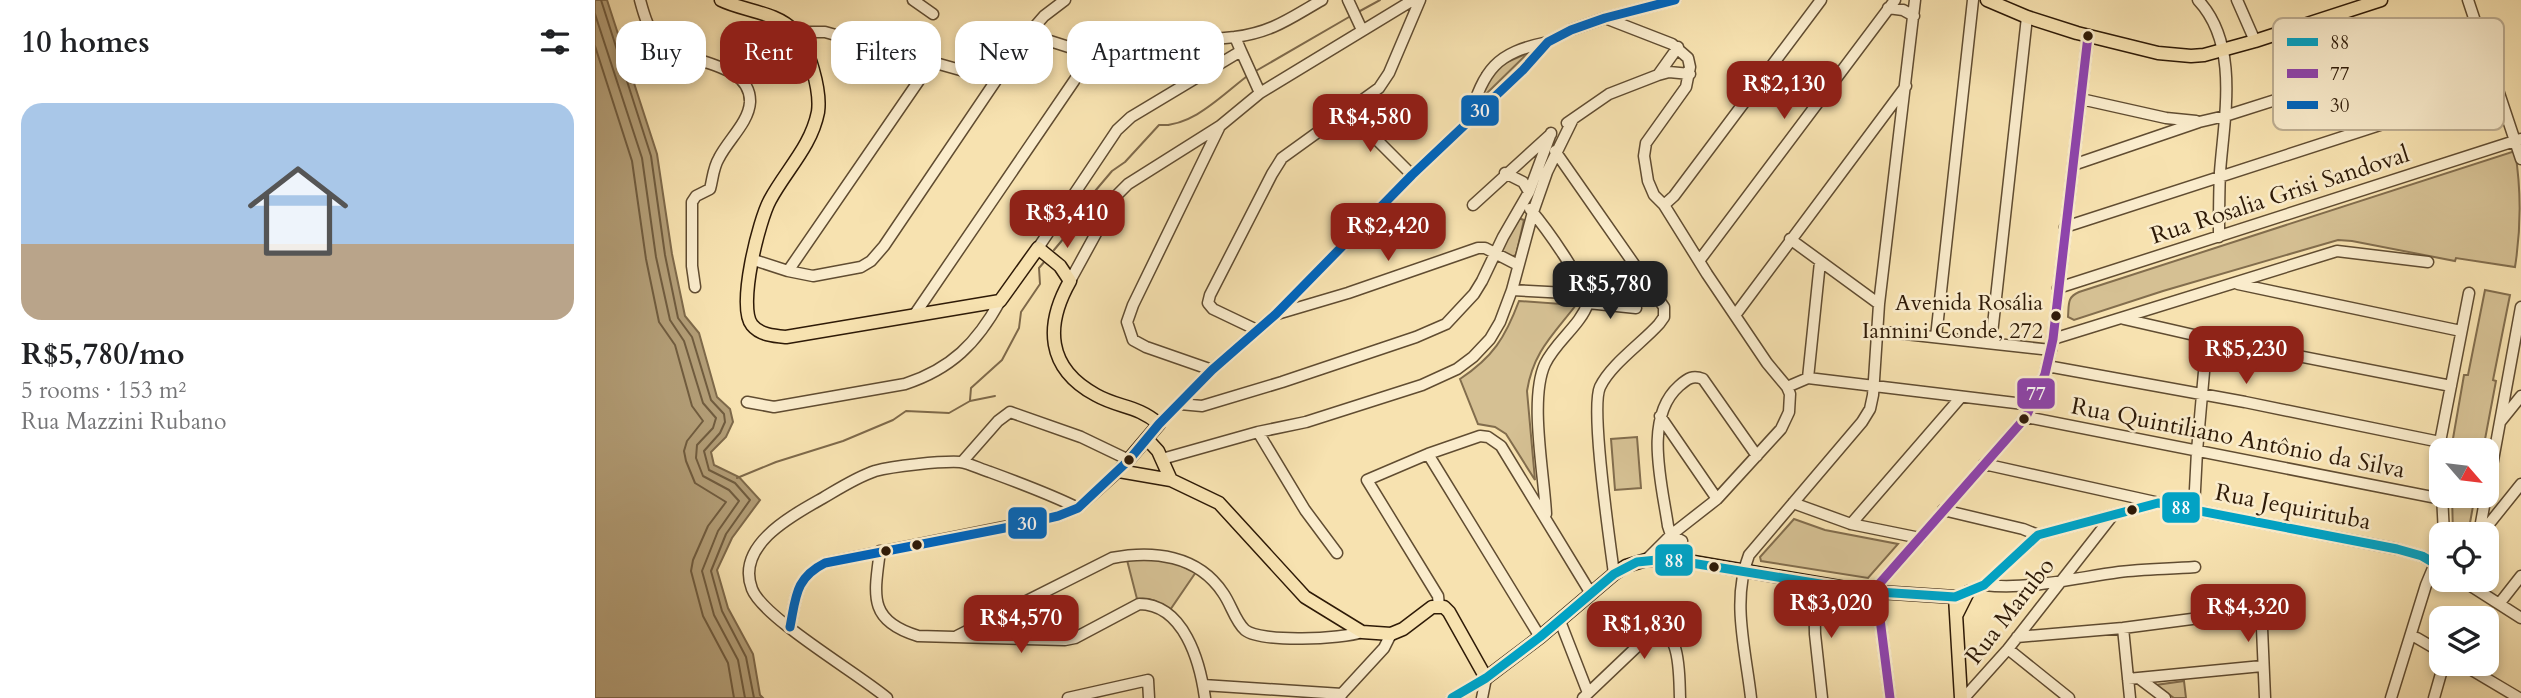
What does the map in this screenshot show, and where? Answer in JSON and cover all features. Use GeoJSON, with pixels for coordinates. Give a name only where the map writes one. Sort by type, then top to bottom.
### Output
{"type":"FeatureCollection","features":[{"type":"Feature","properties":{"kind":"main road"},"geometry":{"type":"LineString","coordinates":[[721,0],[778,21]]}},
{"type":"Feature","properties":{"kind":"main road"},"geometry":{"type":"LineString","coordinates":[[1987,0],[2027,17],[2088,36],[2146,51],[2175,55],[2204,55],[2273,35]]}},
{"type":"Feature","properties":{"kind":"main road"},"geometry":{"type":"LineString","coordinates":[[2326,18],[2381,0]]}},
{"type":"Feature","properties":{"kind":"main road"},"geometry":{"type":"LineString","coordinates":[[817,81],[818,111],[811,135],[799,158],[769,201],[762,217],[747,297],[748,318],[753,326],[771,336],[786,337],[1000,301],[1038,248],[1049,255],[1070,281],[1062,295],[1053,329],[1053,341],[1060,360],[1073,378],[1097,396],[1138,409],[1159,424],[1119,471]]}},
{"type":"Feature","properties":{"kind":"main road"},"geometry":{"type":"LineString","coordinates":[[1147,439],[1162,459],[1171,480]]}},
{"type":"Feature","properties":{"kind":"main road"},"geometry":{"type":"LineString","coordinates":[[1119,471],[1171,480],[1219,503],[1305,597],[1362,632],[1391,634],[1425,611],[1439,606],[1449,612],[1486,678]]}},
{"type":"Feature","properties":{"kind":"main road","name":"Rua Jequirituba"},"geometry":{"type":"LineString","coordinates":[[1486,678],[1560,621],[1590,592],[1614,574],[1626,566],[1646,560],[1682,560],[1878,592],[1955,597]]}},
{"type":"Feature","properties":{"kind":"main road"},"geometry":{"type":"LineString","coordinates":[[1956,617],[1968,593]]}},
{"type":"Feature","properties":{"kind":"main road"},"geometry":{"type":"LineString","coordinates":[[1955,597],[1963,698]]}},
{"type":"Feature","properties":{"kind":"street"},"geometry":{"type":"LineString","coordinates":[[640,0],[651,30],[659,42],[674,53],[720,66],[735,74],[746,84],[749,96],[747,113],[720,155],[710,189],[696,196],[692,202],[695,287]]}},
{"type":"Feature","properties":{"kind":"street"},"geometry":{"type":"LineString","coordinates":[[913,0],[933,15]]}},
{"type":"Feature","properties":{"kind":"street"},"geometry":{"type":"LineString","coordinates":[[1040,21],[1065,0]]}},
{"type":"Feature","properties":{"kind":"street"},"geometry":{"type":"LineString","coordinates":[[1224,38],[1264,32],[1277,27],[1322,0]]}},
{"type":"Feature","properties":{"kind":"street"},"geometry":{"type":"LineString","coordinates":[[1348,0],[1362,30]]}},
{"type":"Feature","properties":{"kind":"street"},"geometry":{"type":"LineString","coordinates":[[1070,281],[1117,195],[1128,184],[1220,126],[1260,93],[1413,0]]}},
{"type":"Feature","properties":{"kind":"street"},"geometry":{"type":"LineString","coordinates":[[1257,330],[1213,309],[1209,303],[1210,295],[1282,158],[1318,130],[1373,94],[1384,81],[1420,0]]}},
{"type":"Feature","properties":{"kind":"street"},"geometry":{"type":"LineString","coordinates":[[1468,121],[1481,84],[1496,62],[1521,49],[1548,42],[1571,30],[1605,18],[1675,0]]}},
{"type":"Feature","properties":{"kind":"street"},"geometry":{"type":"LineString","coordinates":[[1664,205],[1674,196],[1821,0]]}},
{"type":"Feature","properties":{"kind":"street"},"geometry":{"type":"LineString","coordinates":[[1751,698],[1740,600],[1743,570],[1749,555],[1863,422],[1870,410],[1879,304],[1915,0]]}},
{"type":"Feature","properties":{"kind":"street"},"geometry":{"type":"LineString","coordinates":[[1936,337],[1973,0]]}},
{"type":"Feature","properties":{"kind":"street"},"geometry":{"type":"LineString","coordinates":[[2198,0],[2212,22],[2223,50],[2226,67],[2218,237]]}},
{"type":"Feature","properties":{"kind":"street"},"geometry":{"type":"LineString","coordinates":[[2238,0],[2255,41]]}},
{"type":"Feature","properties":{"kind":"street"},"geometry":{"type":"LineString","coordinates":[[2468,0],[2474,18]]}},
{"type":"Feature","properties":{"kind":"street"},"geometry":{"type":"LineString","coordinates":[[1699,261],[1892,4],[1914,16]]}},
{"type":"Feature","properties":{"kind":"street"},"geometry":{"type":"LineString","coordinates":[[1991,343],[2027,17]]}},
{"type":"Feature","properties":{"kind":"street"},"geometry":{"type":"LineString","coordinates":[[1605,18],[1678,47],[1688,58],[1690,74],[1683,92],[1645,147],[1648,181],[1654,195],[1664,205],[1767,363],[1787,387],[1790,402],[1786,420],[1757,456],[1717,499],[1671,535],[1646,560]]}},
{"type":"Feature","properties":{"kind":"street"},"geometry":{"type":"LineString","coordinates":[[1890,698],[1878,592],[1882,579],[2026,416],[2047,366],[2052,344],[2088,36]]}},
{"type":"Feature","properties":{"kind":"street"},"geometry":{"type":"LineString","coordinates":[[1235,37],[1260,93]]}},
{"type":"Feature","properties":{"kind":"street"},"geometry":{"type":"LineString","coordinates":[[1159,424],[1212,370],[1276,314],[1412,175],[1548,42]]}},
{"type":"Feature","properties":{"kind":"street"},"geometry":{"type":"LineString","coordinates":[[1658,75],[1678,47]]}},
{"type":"Feature","properties":{"kind":"street"},"geometry":{"type":"LineString","coordinates":[[1038,248],[1117,130],[1151,104],[1241,51]]}},
{"type":"Feature","properties":{"kind":"street"},"geometry":{"type":"LineString","coordinates":[[1473,205],[1505,173],[1551,134],[1609,94],[1669,72],[1690,74]]}},
{"type":"Feature","properties":{"kind":"street"},"geometry":{"type":"LineString","coordinates":[[788,271],[917,84]]}},
{"type":"Feature","properties":{"kind":"street"},"geometry":{"type":"LineString","coordinates":[[754,260],[813,276],[857,269],[870,261],[884,246],[993,84]]}},
{"type":"Feature","properties":{"kind":"street"},"geometry":{"type":"LineString","coordinates":[[915,314],[1072,84]]}},
{"type":"Feature","properties":{"kind":"street"},"geometry":{"type":"LineString","coordinates":[[1736,314],[1906,86]]}},
{"type":"Feature","properties":{"kind":"street"},"geometry":{"type":"LineString","coordinates":[[2081,99],[2167,118],[2199,122]]}},
{"type":"Feature","properties":{"kind":"street"},"geometry":{"type":"LineString","coordinates":[[2073,165],[2199,122],[2273,101]]}},
{"type":"Feature","properties":{"kind":"street"},"geometry":{"type":"LineString","coordinates":[[2504,105],[2518,140],[2521,159]]}},
{"type":"Feature","properties":{"kind":"street"},"geometry":{"type":"LineString","coordinates":[[1349,112],[1412,175]]}},
{"type":"Feature","properties":{"kind":"street"},"geometry":{"type":"LineString","coordinates":[[1884,116],[1902,121]]}},
{"type":"Feature","properties":{"kind":"street"},"geometry":{"type":"LineString","coordinates":[[2167,118],[2171,132]]}},
{"type":"Feature","properties":{"kind":"street"},"geometry":{"type":"LineString","coordinates":[[1162,459],[1258,432],[1306,422],[1422,384],[1457,369],[1473,357],[1490,339],[1500,322],[1512,290],[1533,212],[1555,151],[1573,119]]}},
{"type":"Feature","properties":{"kind":"street"},"geometry":{"type":"LineString","coordinates":[[1212,370],[1133,340],[1127,322],[1220,126]]}},
{"type":"Feature","properties":{"kind":"street"},"geometry":{"type":"LineString","coordinates":[[2065,226],[2363,130]]}},
{"type":"Feature","properties":{"kind":"street"},"geometry":{"type":"LineString","coordinates":[[1180,404],[1202,406],[1283,382],[1446,324],[1474,294],[1527,197],[1551,134]]}},
{"type":"Feature","properties":{"kind":"street","name":"Rua Rosalia Grisi Sandoval"},"geometry":{"type":"LineString","coordinates":[[2058,288],[2518,140]]}},
{"type":"Feature","properties":{"kind":"street"},"geometry":{"type":"LineString","coordinates":[[1555,151],[1640,275],[1660,299],[1665,311],[1659,324],[1605,378],[1598,392],[1598,421],[1614,574]]}},
{"type":"Feature","properties":{"kind":"street"},"geometry":{"type":"LineString","coordinates":[[1505,173],[1523,182],[1533,212],[1587,298]]}},
{"type":"Feature","properties":{"kind":"street"},"geometry":{"type":"LineString","coordinates":[[1790,239],[1879,304]]}},
{"type":"Feature","properties":{"kind":"street"},"geometry":{"type":"LineString","coordinates":[[1276,314],[1349,293],[1478,248],[1485,248],[1518,265]]}},
{"type":"Feature","properties":{"kind":"street"},"geometry":{"type":"LineString","coordinates":[[1878,331],[1991,343],[2052,344],[2123,318],[2337,251],[2428,262]]}},
{"type":"Feature","properties":{"kind":"street"},"geometry":{"type":"LineString","coordinates":[[1808,378],[1820,262]]}},
{"type":"Feature","properties":{"kind":"street"},"geometry":{"type":"LineString","coordinates":[[2237,284],[2461,331]]}},
{"type":"Feature","properties":{"kind":"street"},"geometry":{"type":"LineString","coordinates":[[1512,290],[1587,298],[1636,308]]}},
{"type":"Feature","properties":{"kind":"street"},"geometry":{"type":"LineString","coordinates":[[2441,438],[2469,292]]}},
{"type":"Feature","properties":{"kind":"street"},"geometry":{"type":"LineString","coordinates":[[1546,516],[1537,390],[1552,350],[1578,320],[1587,298]]}},
{"type":"Feature","properties":{"kind":"street"},"geometry":{"type":"LineString","coordinates":[[747,402],[773,407],[905,384],[923,378],[940,369],[973,343],[1000,301]]}},
{"type":"Feature","properties":{"kind":"street"},"geometry":{"type":"LineString","coordinates":[[2497,438],[2521,307]]}},
{"type":"Feature","properties":{"kind":"street"},"geometry":{"type":"LineString","coordinates":[[2123,318],[2207,338],[2451,386]]}},
{"type":"Feature","properties":{"kind":"street"},"geometry":{"type":"LineString","coordinates":[[2194,509],[2207,338]]}},
{"type":"Feature","properties":{"kind":"street"},"geometry":{"type":"LineString","coordinates":[[2047,366],[2429,440]]}},
{"type":"Feature","properties":{"kind":"street"},"geometry":{"type":"LineString","coordinates":[[1671,535],[1661,477],[1658,437],[1663,406],[1673,391],[1688,378],[1702,378],[1709,384],[1757,456]]}},
{"type":"Feature","properties":{"kind":"street"},"geometry":{"type":"LineString","coordinates":[[1787,387],[1808,378],[2032,405]]}},
{"type":"Feature","properties":{"kind":"street"},"geometry":{"type":"LineString","coordinates":[[2499,424],[2521,396]]}},
{"type":"Feature","properties":{"kind":"street"},"geometry":{"type":"LineString","coordinates":[[1851,524],[1961,397]]}},
{"type":"Feature","properties":{"kind":"street"},"geometry":{"type":"LineString","coordinates":[[962,462],[998,421],[1010,412],[1081,438],[1129,460]]}},
{"type":"Feature","properties":{"kind":"street"},"geometry":{"type":"LineString","coordinates":[[1660,416],[1717,499]]}},
{"type":"Feature","properties":{"kind":"street","name":"Rua Quintiliano Antônio da Silva"},"geometry":{"type":"LineString","coordinates":[[2026,416],[2429,495]]}},
{"type":"Feature","properties":{"kind":"street"},"geometry":{"type":"LineString","coordinates":[[1258,432],[1305,510],[1337,553]]}},
{"type":"Feature","properties":{"kind":"street"},"geometry":{"type":"LineString","coordinates":[[1439,606],[1438,596],[1367,480],[1480,436],[1495,440],[1501,446],[1590,592]]}},
{"type":"Feature","properties":{"kind":"street"},"geometry":{"type":"LineString","coordinates":[[1428,454],[1540,637]]}},
{"type":"Feature","properties":{"kind":"street"},"geometry":{"type":"LineString","coordinates":[[887,698],[761,604],[748,579],[750,564],[772,531],[791,516],[854,480],[877,471],[962,462],[1056,497],[1078,508]]}},
{"type":"Feature","properties":{"kind":"street"},"geometry":{"type":"LineString","coordinates":[[1984,464],[2158,503]]}},
{"type":"Feature","properties":{"kind":"street"},"geometry":{"type":"LineString","coordinates":[[790,627],[799,586],[812,569],[838,559],[1058,516],[1078,508],[1119,471]]}},
{"type":"Feature","properties":{"kind":"street"},"geometry":{"type":"LineString","coordinates":[[2490,522],[2521,484]]}},
{"type":"Feature","properties":{"kind":"street"},"geometry":{"type":"LineString","coordinates":[[2127,495],[2131,502],[2130,511]]}},
{"type":"Feature","properties":{"kind":"street"},"geometry":{"type":"LineString","coordinates":[[1793,503],[1851,524],[1920,538]]}},
{"type":"Feature","properties":{"kind":"street","name":"Rua Jequirituba"},"geometry":{"type":"LineString","coordinates":[[1955,597],[1984,585],[2038,535],[2158,503],[2397,549],[2429,560]]}},
{"type":"Feature","properties":{"kind":"street"},"geometry":{"type":"LineString","coordinates":[[1943,510],[2038,535]]}},
{"type":"Feature","properties":{"kind":"street","name":"Rua Marubo"},"geometry":{"type":"LineString","coordinates":[[1963,698],[2008,649],[2112,515]]}},
{"type":"Feature","properties":{"kind":"street"},"geometry":{"type":"LineString","coordinates":[[1682,560],[1683,527]]}},
{"type":"Feature","properties":{"kind":"street"},"geometry":{"type":"LineString","coordinates":[[1671,535],[1682,541]]}},
{"type":"Feature","properties":{"kind":"street"},"geometry":{"type":"LineString","coordinates":[[880,551],[876,603],[890,624],[902,631],[918,636],[954,638],[1075,638],[1139,604],[1150,604],[1160,608],[1180,625],[1187,638],[1205,698]]}},
{"type":"Feature","properties":{"kind":"street"},"geometry":{"type":"LineString","coordinates":[[954,638],[1112,558],[1139,553],[1168,555],[1212,579],[1223,592],[1242,627],[1255,636],[1338,637],[1362,632]]}},
{"type":"Feature","properties":{"kind":"street"},"geometry":{"type":"LineString","coordinates":[[1984,585],[2060,582],[2120,572],[2195,567]]}},
{"type":"Feature","properties":{"kind":"street"},"geometry":{"type":"LineString","coordinates":[[2499,604],[2521,576]]}},
{"type":"Feature","properties":{"kind":"street"},"geometry":{"type":"LineString","coordinates":[[2391,698],[2429,579]]}},
{"type":"Feature","properties":{"kind":"street"},"geometry":{"type":"LineString","coordinates":[[1814,582],[1815,634],[1822,698]]}},
{"type":"Feature","properties":{"kind":"street"},"geometry":{"type":"LineString","coordinates":[[2481,592],[2521,618]]}},
{"type":"Feature","properties":{"kind":"street"},"geometry":{"type":"LineString","coordinates":[[2017,637],[2123,628],[2253,611],[2258,614],[2262,628],[2265,698]]}},
{"type":"Feature","properties":{"kind":"street"},"geometry":{"type":"LineString","coordinates":[[1560,621],[1586,696],[1644,639],[1658,634],[1672,639],[1679,664],[1680,698]]}},
{"type":"Feature","properties":{"kind":"street"},"geometry":{"type":"LineString","coordinates":[[2123,628],[2130,698]]}},
{"type":"Feature","properties":{"kind":"street"},"geometry":{"type":"LineString","coordinates":[[1203,685],[1340,696],[1384,648],[1391,634]]}},
{"type":"Feature","properties":{"kind":"street"},"geometry":{"type":"LineString","coordinates":[[2417,638],[2429,645]]}},
{"type":"Feature","properties":{"kind":"street"},"geometry":{"type":"LineString","coordinates":[[2008,649],[2056,693],[2069,698]]}},
{"type":"Feature","properties":{"kind":"street"},"geometry":{"type":"LineString","coordinates":[[2128,679],[2262,666]]}},
{"type":"Feature","properties":{"kind":"street"},"geometry":{"type":"LineString","coordinates":[[2434,698],[2440,676]]}},
{"type":"Feature","properties":{"kind":"street"},"geometry":{"type":"LineString","coordinates":[[2482,676],[2519,698]]}},
{"type":"Feature","properties":{"kind":"street"},"geometry":{"type":"LineString","coordinates":[[1482,698],[1486,678]]}},
{"type":"Feature","properties":{"kind":"street","name":"Rua Jequirituba"},"geometry":{"type":"LineString","coordinates":[[1452,698],[1486,678]]}},
{"type":"Feature","properties":{"kind":"street"},"geometry":{"type":"LineString","coordinates":[[2140,679],[2165,698]]}},
{"type":"Feature","properties":{"kind":"street"},"geometry":{"type":"LineString","coordinates":[[1068,698],[1148,680],[1149,698]]}},
{"type":"Feature","properties":{"kind":"shaded area"},"geometry":{"type":"Polygon","coordinates":[[[1528,53],[1484,96],[1482,73],[1528,53]]]}},
{"type":"Feature","properties":{"kind":"shaded area"},"geometry":{"type":"Polygon","coordinates":[[[2515,151],[2519,209],[2515,267],[2456,258],[2455,261],[2338,240],[2074,320],[2068,317],[2071,299],[2079,292],[2515,151]]]}},
{"type":"Feature","properties":{"kind":"shaded area"},"geometry":{"type":"Polygon","coordinates":[[[1518,218],[1524,220],[1516,255],[1511,257],[1500,253],[1518,218]]]}},
{"type":"Feature","properties":{"kind":"shaded area"},"geometry":{"type":"Polygon","coordinates":[[[2485,290],[2510,295],[2493,380],[2496,381],[2485,438],[2453,438],[2464,375],[2468,375],[2485,290]]]}},
{"type":"Feature","properties":{"kind":"shaded area"},"geometry":{"type":"Polygon","coordinates":[[[1519,301],[1576,305],[1545,345],[1530,377],[1527,391],[1535,480],[1506,434],[1495,427],[1478,424],[1460,379],[1497,346],[1519,301]]]}},
{"type":"Feature","properties":{"kind":"shaded area"},"geometry":{"type":"Polygon","coordinates":[[[1637,437],[1641,488],[1615,490],[1611,439],[1637,437]]]}},
{"type":"Feature","properties":{"kind":"shaded area"},"geometry":{"type":"Polygon","coordinates":[[[2452,508],[2473,508],[2470,522],[2453,522],[2452,508]]]}},
{"type":"Feature","properties":{"kind":"shaded area"},"geometry":{"type":"Polygon","coordinates":[[[1794,519],[1825,530],[1898,544],[1868,578],[1761,561],[1760,557],[1794,519]]]}},
{"type":"Feature","properties":{"kind":"shaded area"},"geometry":{"type":"Polygon","coordinates":[[[1138,558],[1170,561],[1196,572],[1170,610],[1155,601],[1137,599],[1127,560],[1138,558]]]}},
{"type":"Feature","properties":{"kind":"shaded area"},"geometry":{"type":"Polygon","coordinates":[[[2184,681],[2186,698],[2174,698],[2156,685],[2184,681]]]}},
{"type":"Feature","properties":{"kind":"water"},"geometry":{"type":"Polygon","coordinates":[[[595,0],[607,0],[616,28],[616,84],[634,84],[657,154],[672,254],[685,316],[699,333],[717,397],[730,409],[733,422],[726,437],[711,452],[714,465],[739,477],[760,500],[732,538],[717,570],[728,608],[753,654],[760,695],[763,698],[595,698],[595,0]]]}},
{"type":"Feature","properties":{"kind":"waterway"},"geometry":{"type":"LineString","coordinates":[[1360,11],[1380,0]]}},
{"type":"Feature","properties":{"kind":"waterway"},"geometry":{"type":"LineString","coordinates":[[1254,72],[1349,17]]}},
{"type":"Feature","properties":{"kind":"waterway"},"geometry":{"type":"LineString","coordinates":[[1054,250],[1069,232],[1079,210],[1112,171],[1125,162],[1159,125],[1183,121],[1194,116],[1246,77]]}},
{"type":"Feature","properties":{"kind":"waterway"},"geometry":{"type":"LineString","coordinates":[[970,400],[971,388],[1002,360],[1019,328],[1021,312],[1040,284],[1039,268],[1045,261]]}},
{"type":"Feature","properties":{"kind":"waterway"},"geometry":{"type":"LineString","coordinates":[[737,478],[776,462],[843,441],[893,420],[906,411],[949,413],[970,401],[995,396]]}},
{"type":"Feature","properties":{"kind":"transit line","name":"30"},"geometry":{"type":"LineString","coordinates":[[790,627],[802,582],[825,563],[1015,526],[1058,516],[1078,508],[1129,460],[1159,424],[1212,370],[1276,314],[1412,175],[1523,70],[1548,42],[1571,30],[1605,18],[1675,0]]}},
{"type":"Feature","properties":{"kind":"transit line","name":"77"},"geometry":{"type":"LineString","coordinates":[[1890,698],[1878,603],[1880,583],[2026,417],[2045,374],[2053,339],[2088,36]]}},
{"type":"Feature","properties":{"kind":"transit line","name":"88"},"geometry":{"type":"LineString","coordinates":[[1452,698],[1486,678],[1540,637],[1614,574],[1637,562],[1667,559],[1863,591],[1955,597],[1984,585],[2038,535],[2158,503],[2397,549],[2429,560]]}},
{"type":"Feature","properties":{"kind":"place","name":"Avenida Rosália Iannini Conde, 272"},"geometry":{"type":"Point","coordinates":[2056,316]}}]}
